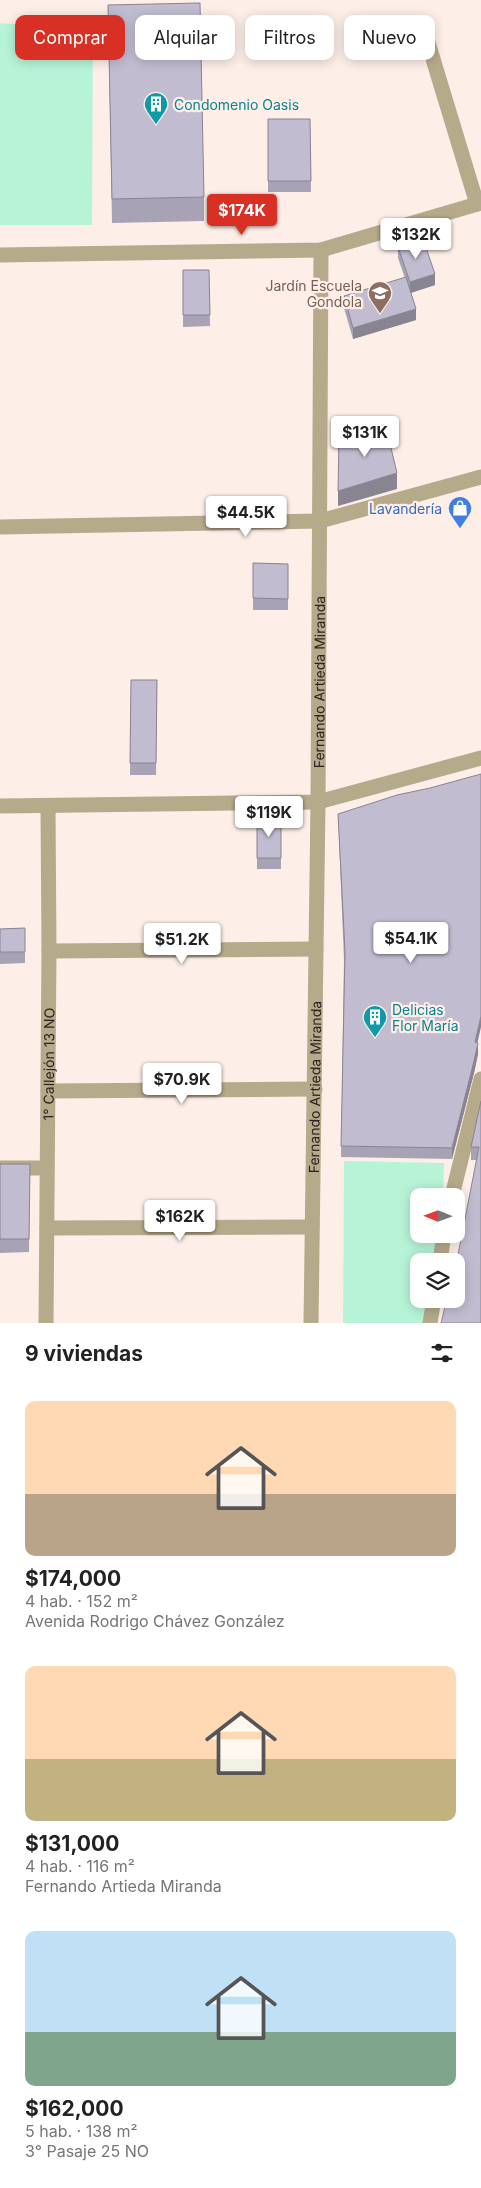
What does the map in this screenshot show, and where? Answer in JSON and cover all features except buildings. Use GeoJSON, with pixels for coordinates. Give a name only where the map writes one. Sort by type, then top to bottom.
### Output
{"type":"FeatureCollection","features":[{"type":"Feature","properties":{"kind":"street"},"geometry":{"type":"LineString","coordinates":[[0,254],[321,250],[479,204],[434,60]]}},
{"type":"Feature","properties":{"kind":"street","name":"Fernando Artieda Miranda"},"geometry":{"type":"LineString","coordinates":[[312,1323],[318,802],[321,250]]}},
{"type":"Feature","properties":{"kind":"street"},"geometry":{"type":"LineString","coordinates":[[0,527],[320,521],[481,478]]}},
{"type":"Feature","properties":{"kind":"street"},"geometry":{"type":"LineString","coordinates":[[0,806],[318,802],[481,758]]}},
{"type":"Feature","properties":{"kind":"street","name":"1° Callejón 13 NO"},"geometry":{"type":"LineString","coordinates":[[46,1323],[49,951],[48,806]]}},
{"type":"Feature","properties":{"kind":"street"},"geometry":{"type":"LineString","coordinates":[[49,951],[316,949]]}},
{"type":"Feature","properties":{"kind":"street"},"geometry":{"type":"LineString","coordinates":[[454,1188],[481,1079]]}},
{"type":"Feature","properties":{"kind":"street"},"geometry":{"type":"LineString","coordinates":[[48,1091],[315,1089]]}},
{"type":"Feature","properties":{"kind":"street"},"geometry":{"type":"LineString","coordinates":[[0,1168],[47,1168]]}},
{"type":"Feature","properties":{"kind":"street"},"geometry":{"type":"LineString","coordinates":[[47,1228],[312,1227]]}},
{"type":"Feature","properties":{"kind":"street"},"geometry":{"type":"LineString","coordinates":[[430,1323],[432,1308]]}},
{"type":"Feature","properties":{"kind":"green space"},"geometry":{"type":"Polygon","coordinates":[[[0,23],[15,24],[15,60],[93,60],[92,225],[0,225],[0,23]]]}},
{"type":"Feature","properties":{"kind":"green space"},"geometry":{"type":"Polygon","coordinates":[[[344,1161],[444,1163],[443,1188],[410,1188],[410,1243],[438,1243],[436,1253],[410,1253],[410,1308],[428,1308],[425,1323],[343,1323],[344,1161]]]}},
{"type":"Feature","properties":{"kind":"place","name":"Condomenio Oasis"},"geometry":{"type":"Point","coordinates":[156,125]}},
{"type":"Feature","properties":{"kind":"place","name":"Jardín Escuela Gondola"},"geometry":{"type":"Point","coordinates":[380,314]}},
{"type":"Feature","properties":{"kind":"place","name":"Lavandería"},"geometry":{"type":"Point","coordinates":[460,529]}},
{"type":"Feature","properties":{"kind":"place","name":"Delicias Flor María"},"geometry":{"type":"Point","coordinates":[375,1038]}}]}
